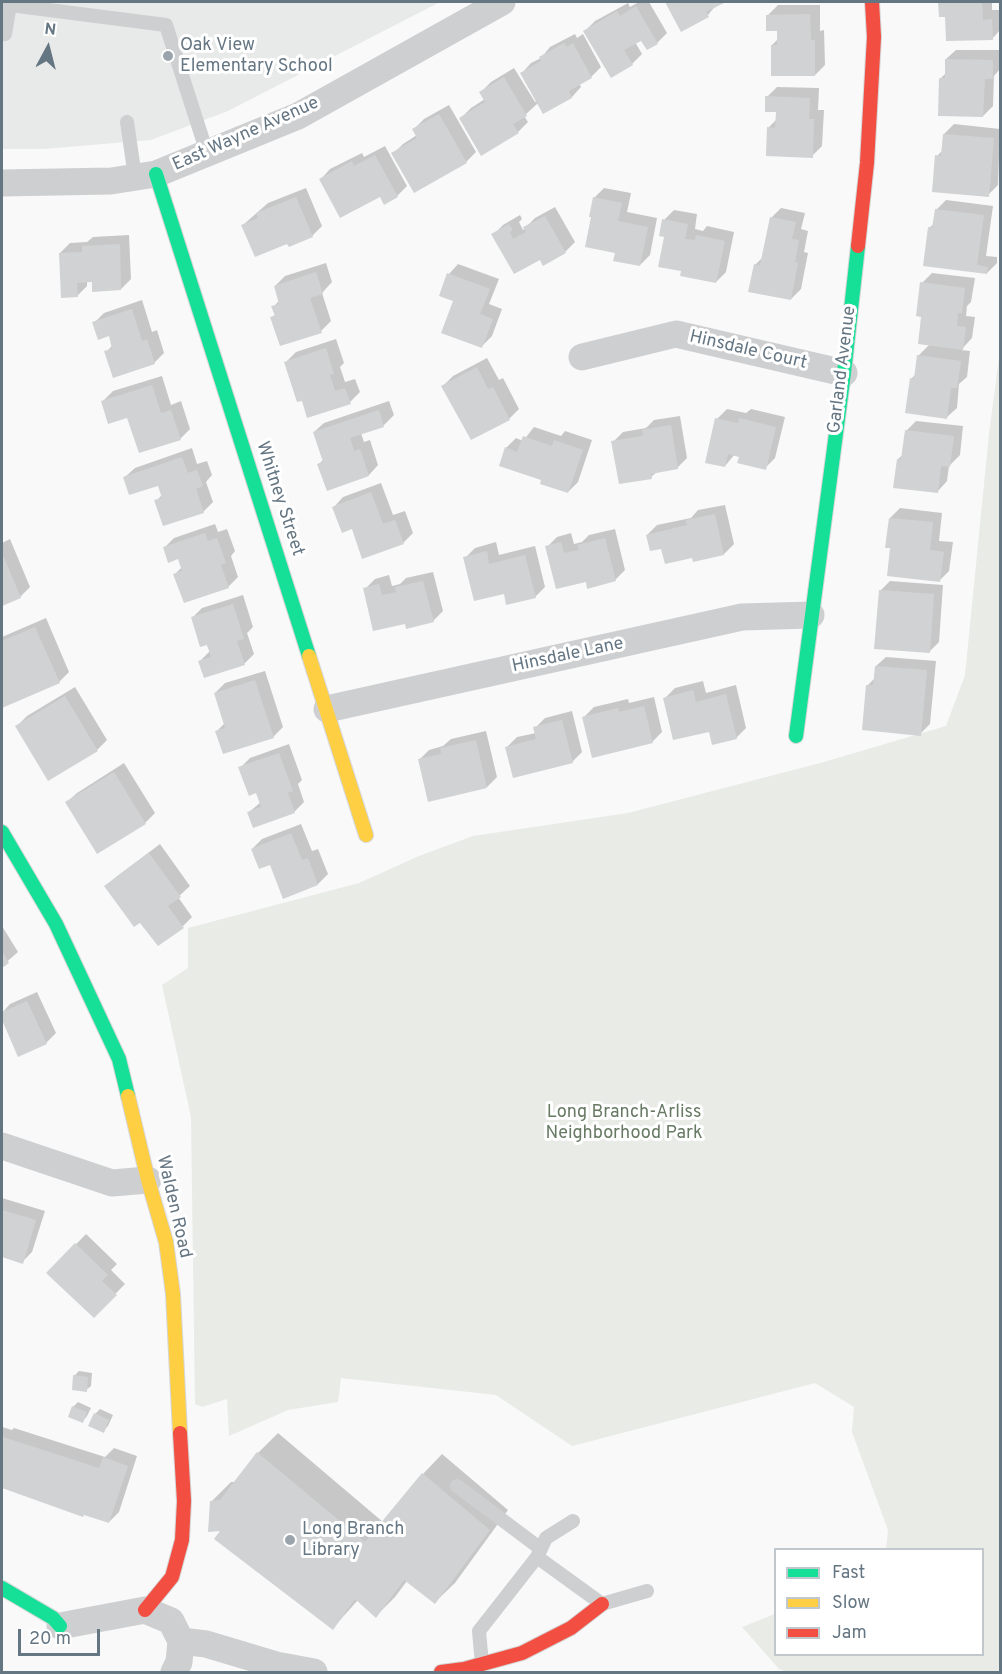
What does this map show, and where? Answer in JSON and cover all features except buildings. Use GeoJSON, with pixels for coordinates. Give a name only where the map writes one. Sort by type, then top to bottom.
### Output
{"type":"FeatureCollection","features":[{"type":"Feature","properties":{"kind":"street","name":"East Wayne Avenue"},"geometry":{"type":"LineString","coordinates":[[2,183],[111,181],[146,176],[298,116],[502,2]]}},
{"type":"Feature","properties":{"kind":"street","name":"Garland Avenue"},"geometry":{"type":"LineString","coordinates":[[796,736],[844,373],[867,163],[874,37],[872,2]]}},
{"type":"Feature","properties":{"kind":"street","name":"Whitney Street"},"geometry":{"type":"LineString","coordinates":[[146,176],[327,709],[366,835]]}},
{"type":"Feature","properties":{"kind":"street","name":"Hinsdale Court"},"geometry":{"type":"LineString","coordinates":[[582,357],[676,334],[844,373]]}},
{"type":"Feature","properties":{"kind":"street","name":"Hinsdale Lane"},"geometry":{"type":"LineString","coordinates":[[327,709],[742,617],[811,615]]}},
{"type":"Feature","properties":{"kind":"street","name":"Walden Road"},"geometry":{"type":"LineString","coordinates":[[2,832],[56,924],[119,1059],[148,1180],[166,1242],[173,1294],[184,1501],[182,1540],[172,1577],[146,1610]]}},
{"type":"Feature","properties":{"kind":"street"},"geometry":{"type":"LineString","coordinates":[[2,1146],[112,1183],[148,1180]]}},
{"type":"Feature","properties":{"kind":"street"},"geometry":{"type":"LineString","coordinates":[[2,1588],[53,1618],[60,1626],[146,1610],[171,1621],[181,1641],[179,1662],[174,1672]]}},
{"type":"Feature","properties":{"kind":"street"},"geometry":{"type":"LineString","coordinates":[[441,1672],[522,1653],[571,1628],[602,1604]]}},
{"type":"Feature","properties":{"kind":"street"},"geometry":{"type":"LineString","coordinates":[[181,1641],[206,1644],[245,1664],[314,1672]]}},
{"type":"Feature","properties":{"kind":"lane"},"geometry":{"type":"LineString","coordinates":[[5,34],[6,4],[166,25],[207,153]]}},
{"type":"Feature","properties":{"kind":"lane"},"geometry":{"type":"LineString","coordinates":[[127,122],[146,176]]}},
{"type":"Feature","properties":{"kind":"lane"},"geometry":{"type":"LineString","coordinates":[[457,1486],[602,1604],[647,1591]]}},
{"type":"Feature","properties":{"kind":"lane"},"geometry":{"type":"LineString","coordinates":[[482,1664],[479,1631],[539,1553],[546,1538],[573,1521]]}},
{"type":"Feature","properties":{"kind":"lane"},"geometry":{"type":"LineString","coordinates":[[513,1656],[519,1672]]}},
{"type":"Feature","properties":{"kind":"shaded area","name":"Oak View Elementary School"},"geometry":{"type":"Polygon","coordinates":[[[2,2],[440,2],[228,111],[151,140],[44,149],[2,149],[2,2]]]}},
{"type":"Feature","properties":{"kind":"green space","name":"Long Branch-Arliss Neighborhood Park"},"geometry":{"type":"Polygon","coordinates":[[[1000,351],[1000,1672],[787,1672],[779,1669],[742,1627],[774,1614],[774,1656],[984,1656],[984,1548],[886,1548],[888,1530],[852,1432],[854,1407],[815,1383],[572,1446],[496,1395],[341,1378],[338,1402],[288,1410],[229,1436],[227,1399],[202,1407],[195,1404],[191,1117],[162,985],[188,968],[188,928],[359,883],[419,856],[473,836],[628,813],[824,762],[946,726],[965,675],[989,434],[1000,351]]]}},
{"type":"Feature","properties":{"kind":"traffic: fast"},"geometry":{"type":"LineString","coordinates":[[156,174],[309,656]]}},
{"type":"Feature","properties":{"kind":"traffic: fast"},"geometry":{"type":"LineString","coordinates":[[796,736],[844,373],[858,246]]}},
{"type":"Feature","properties":{"kind":"traffic: fast"},"geometry":{"type":"LineString","coordinates":[[2,832],[56,924],[119,1059],[128,1096]]}},
{"type":"Feature","properties":{"kind":"traffic: fast"},"geometry":{"type":"LineString","coordinates":[[2,1588],[53,1618],[60,1626]]}},
{"type":"Feature","properties":{"kind":"traffic: slow"},"geometry":{"type":"LineString","coordinates":[[309,656],[366,835]]}},
{"type":"Feature","properties":{"kind":"traffic: slow"},"geometry":{"type":"LineString","coordinates":[[128,1096],[148,1180],[166,1242],[173,1294],[180,1433]]}},
{"type":"Feature","properties":{"kind":"traffic: jam"},"geometry":{"type":"LineString","coordinates":[[858,246],[867,163],[874,37],[872,2]]}},
{"type":"Feature","properties":{"kind":"traffic: jam"},"geometry":{"type":"LineString","coordinates":[[145,1610],[172,1577],[182,1540],[184,1501],[180,1433]]}},
{"type":"Feature","properties":{"kind":"traffic: jam"},"geometry":{"type":"LineString","coordinates":[[441,1672],[464,1669],[522,1653],[571,1628],[602,1604]]}},
{"type":"Feature","properties":{"kind":"place","name":"Oak View Elementary School"},"geometry":{"type":"Point","coordinates":[168,56]}},
{"type":"Feature","properties":{"kind":"place","name":"Long Branch Library"},"geometry":{"type":"Point","coordinates":[290,1540]}}]}
